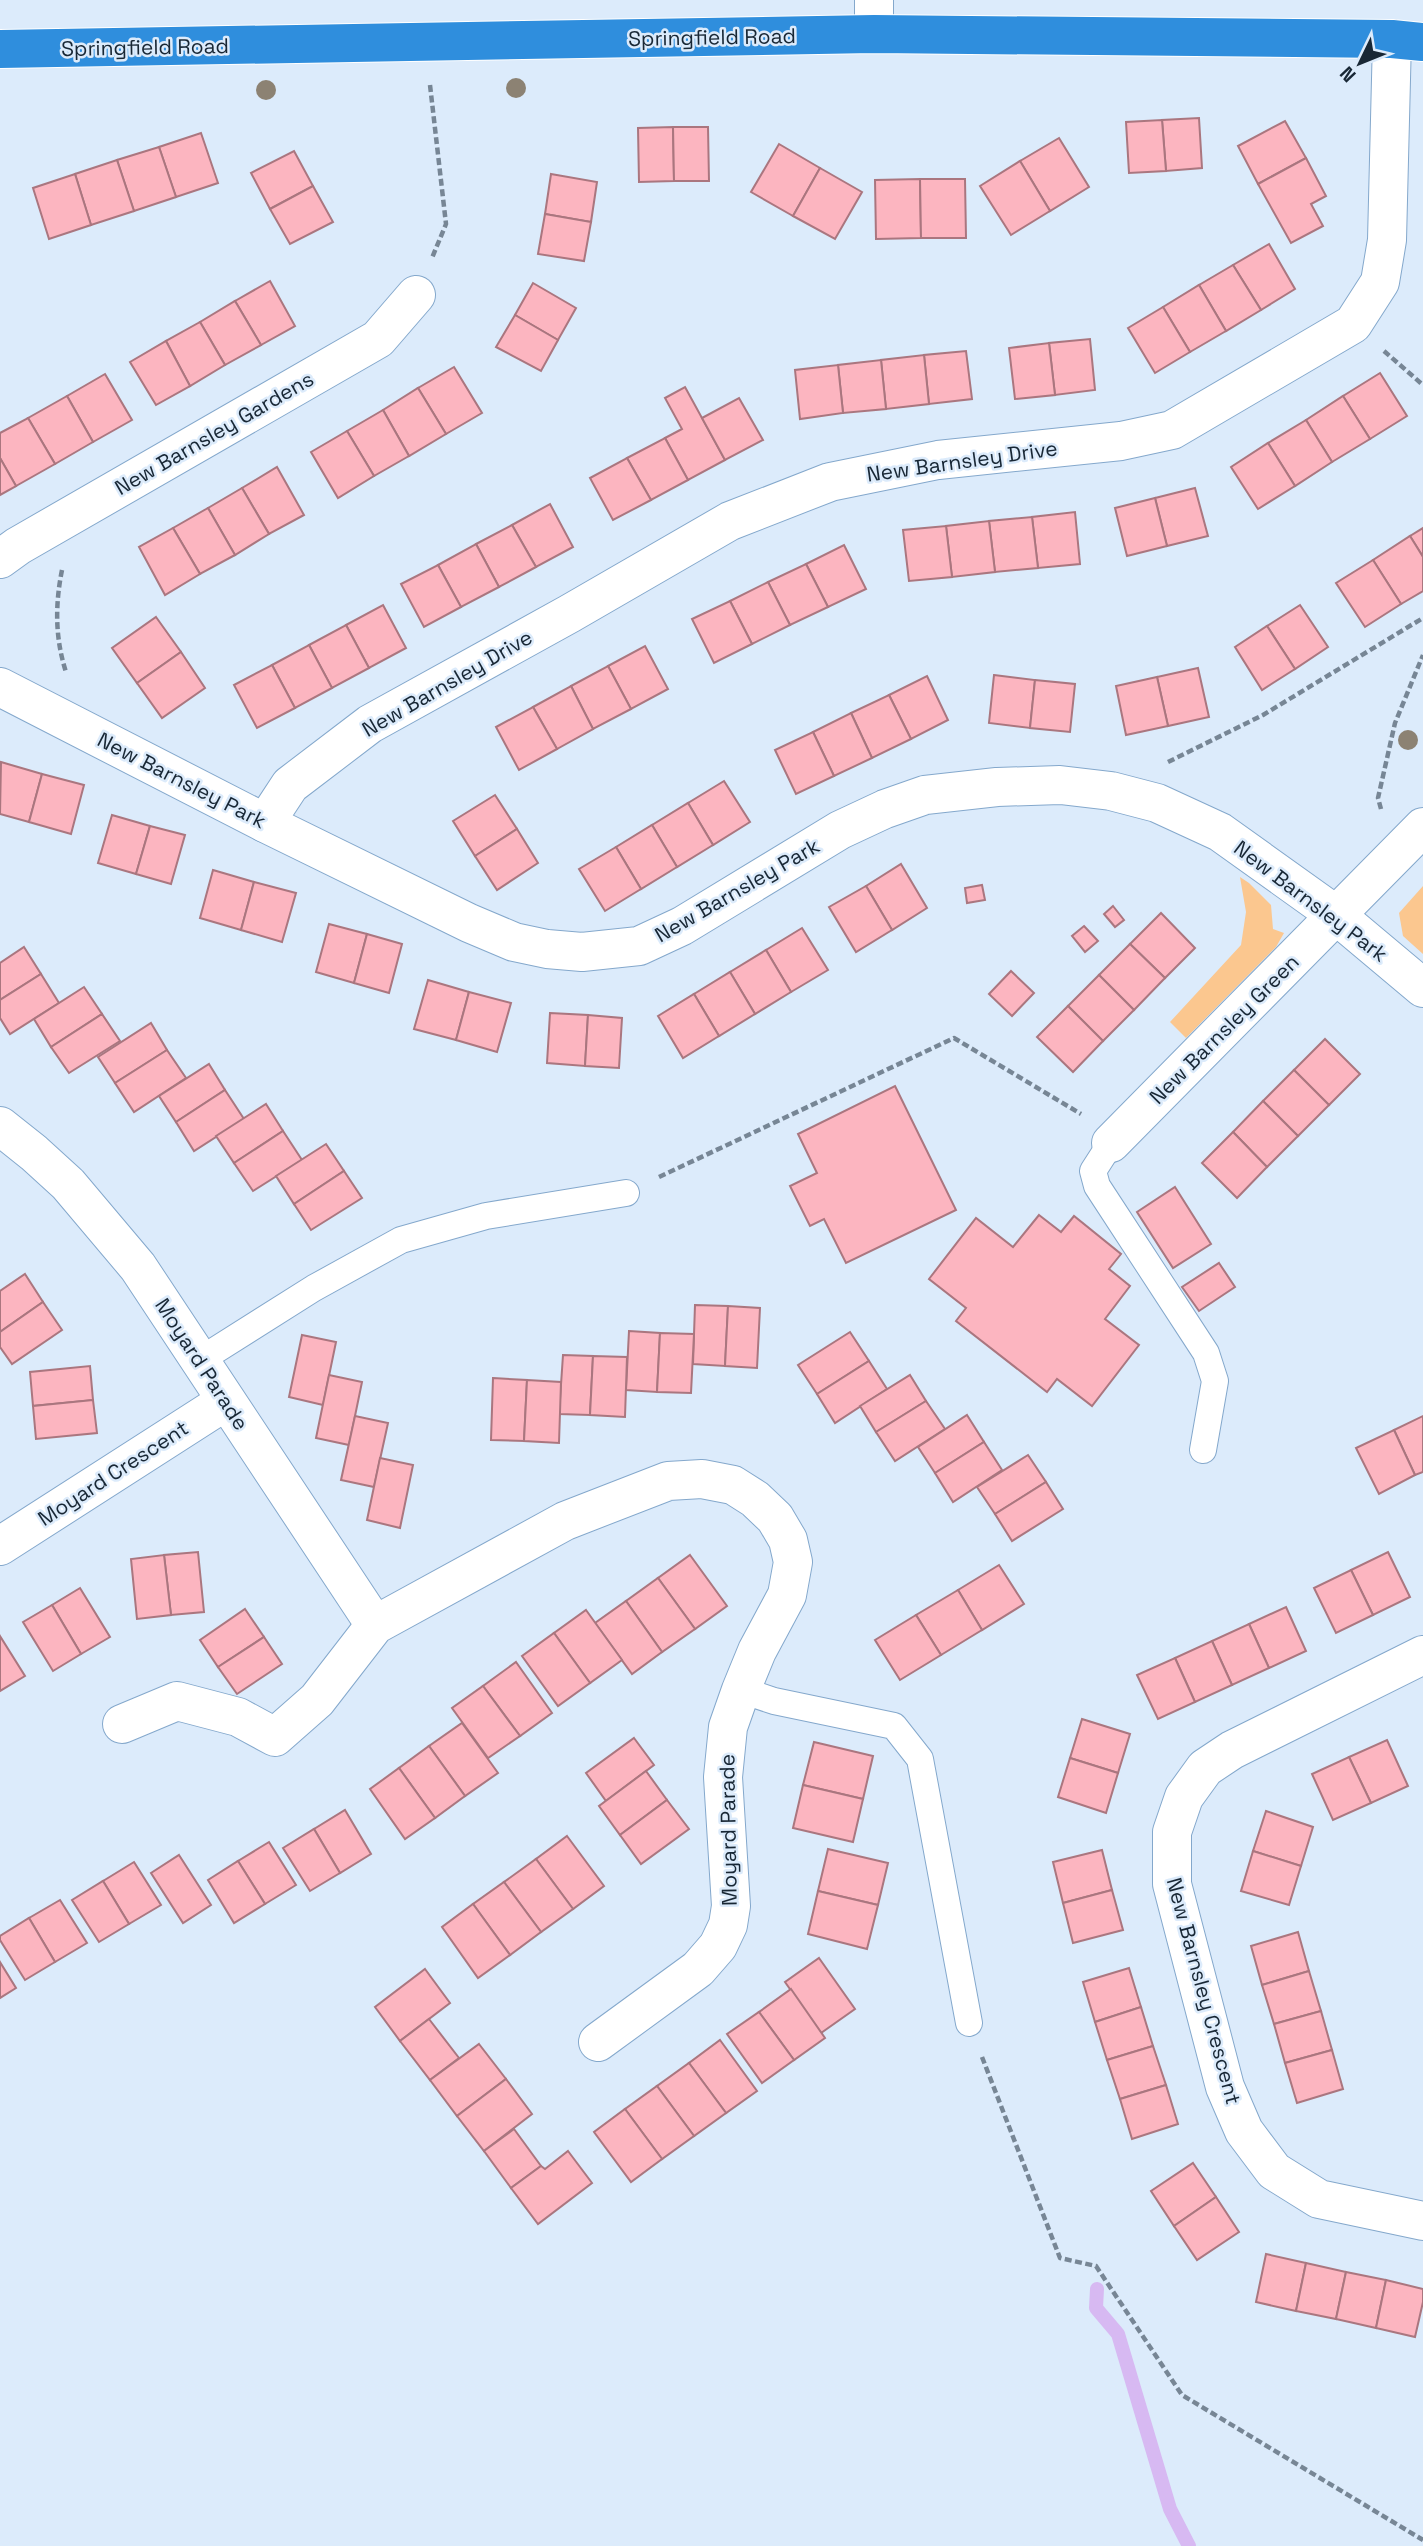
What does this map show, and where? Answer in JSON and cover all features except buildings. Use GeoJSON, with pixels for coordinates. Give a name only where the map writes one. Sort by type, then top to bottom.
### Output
{"type":"FeatureCollection","features":[{"type":"Feature","properties":{"kind":"highway","name":"Springfield Road"},"geometry":{"type":"LineString","coordinates":[[0,49],[426,42],[874,17],[1407,40]]}},
{"type":"Feature","properties":{"kind":"street","name":"New Barnsley Drive"},"geometry":{"type":"LineString","coordinates":[[265,823],[290,785],[370,724],[730,521],[830,482],[938,460],[1121,441],[1172,430],[1353,324],[1380,282],[1387,240],[1407,40]]}},
{"type":"Feature","properties":{"kind":"street","name":"New Barnsley Gardens"},"geometry":{"type":"LineString","coordinates":[[0,559],[72,514],[378,339],[416,295]]}},
{"type":"Feature","properties":{"kind":"street","name":"New Barnsley Park"},"geometry":{"type":"LineString","coordinates":[[0,687],[457,918],[502,937],[547,949],[582,953],[639,946],[682,926],[841,831],[884,809],[925,795],[997,787],[1060,785],[1111,791],[1157,803],[1220,832],[1336,915],[1423,988]]}},
{"type":"Feature","properties":{"kind":"street","name":"New Barnsley Green"},"geometry":{"type":"LineString","coordinates":[[1115,1139],[1423,827]]}},
{"type":"Feature","properties":{"kind":"street","name":"Moyard Parade"},"geometry":{"type":"LineString","coordinates":[[0,1126],[68,1184],[138,1267],[375,1625]]}},
{"type":"Feature","properties":{"kind":"street","name":"Moyard Crescent"},"geometry":{"type":"LineString","coordinates":[[0,1546],[226,1401]]}},
{"type":"Feature","properties":{"kind":"street","name":"Moyard Parade"},"geometry":{"type":"LineString","coordinates":[[122,1724],[177,1701],[238,1717],[275,1737],[317,1700],[375,1625],[565,1521],[668,1481],[702,1479],[733,1485],[755,1499],[775,1518],[788,1541],[793,1562],[788,1595],[757,1651],[728,1727],[723,1777],[732,1906],[728,1925],[718,1946],[698,1969],[598,2042]]}},
{"type":"Feature","properties":{"kind":"street","name":"New Barnsley Crescent"},"geometry":{"type":"LineString","coordinates":[[1423,1656],[1232,1750],[1205,1768],[1184,1797],[1172,1832],[1172,1884],[1224,2087],[1244,2131],[1275,2172],[1319,2199],[1423,2221]]}},
{"type":"Feature","properties":{"kind":"lane"},"geometry":{"type":"LineString","coordinates":[[1115,1139],[1093,1171],[1097,1186],[1206,1353],[1215,1381],[1203,1450]]}},
{"type":"Feature","properties":{"kind":"lane"},"geometry":{"type":"LineString","coordinates":[[200,1360],[314,1288],[401,1240],[486,1216],[626,1193]]}},
{"type":"Feature","properties":{"kind":"lane"},"geometry":{"type":"LineString","coordinates":[[741,1690],[774,1701],[894,1726],[920,1759],[969,2023]]}},
{"type":"Feature","properties":{"kind":"path"},"geometry":{"type":"LineString","coordinates":[[426,42],[446,224]]}},
{"type":"Feature","properties":{"kind":"path"},"geometry":{"type":"LineString","coordinates":[[1353,324],[1423,385]]}},
{"type":"Feature","properties":{"kind":"path"},"geometry":{"type":"LineString","coordinates":[[72,514],[58,589],[58,646],[83,729]]}},
{"type":"Feature","properties":{"kind":"path"},"geometry":{"type":"LineString","coordinates":[[1111,791],[1263,715],[1423,618]]}},
{"type":"Feature","properties":{"kind":"path"},"geometry":{"type":"LineString","coordinates":[[1394,857],[1378,798],[1395,723],[1423,655]]}},
{"type":"Feature","properties":{"kind":"path"},"geometry":{"type":"LineString","coordinates":[[626,1193],[954,1038],[1115,1139]]}},
{"type":"Feature","properties":{"kind":"path"},"geometry":{"type":"LineString","coordinates":[[969,2023],[1060,2258],[1096,2266],[1182,2395],[1423,2540]]}},
{"type":"Feature","properties":{"kind":"shaded area"},"geometry":{"type":"Polygon","coordinates":[[[1240,877],[1271,905],[1273,929],[1284,933],[1276,947],[1186,1038],[1170,1022],[1241,945],[1246,912],[1240,877]]]}},
{"type":"Feature","properties":{"kind":"shaded area"},"geometry":{"type":"Polygon","coordinates":[[[1423,886],[1423,954],[1403,936],[1399,913],[1423,886]]]}},
{"type":"Feature","properties":{"kind":"waterway"},"geometry":{"type":"LineString","coordinates":[[1097,2289],[1096,2308],[1118,2334],[1170,2509],[1189,2546]]}}]}
